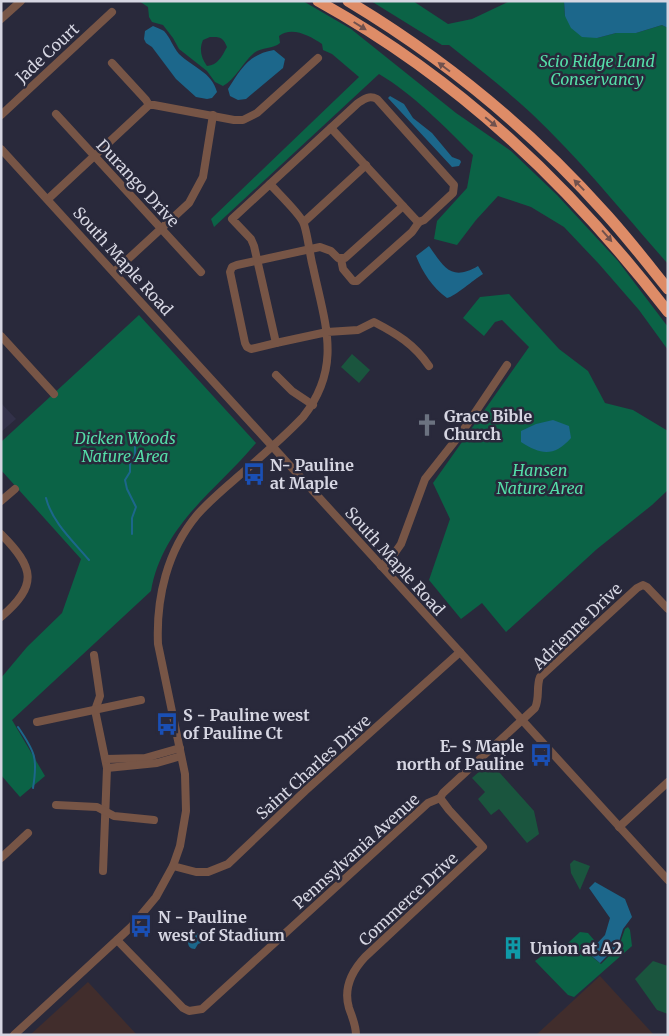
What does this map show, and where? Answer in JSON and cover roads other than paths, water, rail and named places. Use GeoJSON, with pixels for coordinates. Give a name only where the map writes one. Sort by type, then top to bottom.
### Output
{"type":"FeatureCollection","features":[{"type":"Feature","properties":{"kind":"highway"},"geometry":{"type":"LineString","coordinates":[[318,1],[398,49],[504,132],[589,216],[668,312]]}},
{"type":"Feature","properties":{"kind":"highway"},"geometry":{"type":"LineString","coordinates":[[348,1],[379,20],[434,59],[519,126],[605,213],[668,289]]}},
{"type":"Feature","properties":{"kind":"street"},"geometry":{"type":"LineString","coordinates":[[1,19],[21,1]]}},
{"type":"Feature","properties":{"kind":"street","name":"Jade Court"},"geometry":{"type":"LineString","coordinates":[[1,115],[112,12]]}},
{"type":"Feature","properties":{"kind":"street"},"geometry":{"type":"LineString","coordinates":[[48,199],[149,106],[154,105],[243,120],[257,113],[318,58]]}},
{"type":"Feature","properties":{"kind":"street"},"geometry":{"type":"LineString","coordinates":[[112,63],[146,100],[149,106]]}},
{"type":"Feature","properties":{"kind":"street"},"geometry":{"type":"LineString","coordinates":[[276,343],[257,260],[251,239],[232,219],[331,128],[368,97],[376,99],[454,185],[454,193],[424,220],[419,222],[412,232],[357,281],[353,281],[345,272],[341,259],[320,247],[309,249],[257,260],[237,264],[232,267],[230,272],[245,343],[247,347],[251,348],[276,343],[327,332],[358,330],[374,322],[410,344],[420,352],[429,366]]}},
{"type":"Feature","properties":{"kind":"street","name":"Durango Drive"},"geometry":{"type":"LineString","coordinates":[[56,114],[201,272]]}},
{"type":"Feature","properties":{"kind":"street"},"geometry":{"type":"LineString","coordinates":[[114,272],[189,204],[203,177],[213,114]]}},
{"type":"Feature","properties":{"kind":"street"},"geometry":{"type":"LineString","coordinates":[[331,128],[419,222]]}},
{"type":"Feature","properties":{"kind":"street","name":"South Maple Road"},"geometry":{"type":"LineString","coordinates":[[1,148],[668,880]]}},
{"type":"Feature","properties":{"kind":"street"},"geometry":{"type":"LineString","coordinates":[[304,222],[366,165]]}},
{"type":"Feature","properties":{"kind":"street"},"geometry":{"type":"LineString","coordinates":[[14,1035],[131,928],[149,906],[173,866],[180,846],[186,811],[185,774],[158,644],[159,598],[169,564],[177,545],[197,516],[214,497],[272,447],[303,417],[313,405],[322,387],[327,369],[327,332],[304,222],[270,184]]}},
{"type":"Feature","properties":{"kind":"street"},"geometry":{"type":"LineString","coordinates":[[341,259],[348,257],[403,206]]}},
{"type":"Feature","properties":{"kind":"street"},"geometry":{"type":"LineString","coordinates":[[1,336],[54,394]]}},
{"type":"Feature","properties":{"kind":"street"},"geometry":{"type":"LineString","coordinates":[[381,566],[394,554],[401,544],[425,480],[462,432],[507,365]]}},
{"type":"Feature","properties":{"kind":"street"},"geometry":{"type":"LineString","coordinates":[[276,375],[292,391],[313,405]]}},
{"type":"Feature","properties":{"kind":"street"},"geometry":{"type":"LineString","coordinates":[[1,501],[15,489]]}},
{"type":"Feature","properties":{"kind":"street"},"geometry":{"type":"LineString","coordinates":[[1,534],[23,558],[28,570],[23,594],[13,607],[1,617]]}},
{"type":"Feature","properties":{"kind":"street","name":"Adrienne Drive"},"geometry":{"type":"LineString","coordinates":[[522,720],[537,704],[537,686],[540,677],[637,588],[647,587],[668,609]]}},
{"type":"Feature","properties":{"kind":"street","name":"Saint Charles Drive"},"geometry":{"type":"LineString","coordinates":[[173,866],[196,872],[208,872],[228,864],[460,652]]}},
{"type":"Feature","properties":{"kind":"street"},"geometry":{"type":"LineString","coordinates":[[94,655],[100,696],[95,710],[108,768],[102,871]]}},
{"type":"Feature","properties":{"kind":"street"},"geometry":{"type":"LineString","coordinates":[[36,722],[141,700]]}},
{"type":"Feature","properties":{"kind":"street","name":"Pennsylvania Avenue"},"geometry":{"type":"LineString","coordinates":[[117,940],[183,1008],[189,1012],[207,1005],[428,803],[440,798],[443,793],[522,720]]}},
{"type":"Feature","properties":{"kind":"street"},"geometry":{"type":"LineString","coordinates":[[106,759],[145,758],[181,752]]}},
{"type":"Feature","properties":{"kind":"street"},"geometry":{"type":"LineString","coordinates":[[108,768],[157,763],[181,752]]}},
{"type":"Feature","properties":{"kind":"street"},"geometry":{"type":"LineString","coordinates":[[619,826],[668,782]]}},
{"type":"Feature","properties":{"kind":"street","name":"Commerce Drive"},"geometry":{"type":"LineString","coordinates":[[356,1035],[356,1028],[347,997],[349,982],[355,969],[365,957],[483,847],[440,798]]}},
{"type":"Feature","properties":{"kind":"street"},"geometry":{"type":"LineString","coordinates":[[56,805],[96,807],[114,816],[154,820]]}},
{"type":"Feature","properties":{"kind":"street"},"geometry":{"type":"LineString","coordinates":[[2,855],[28,834]]}},
{"type":"Feature","properties":{"kind":"water"},"geometry":{"type":"Polygon","coordinates":[[[564,1],[668,1],[668,28],[662,25],[636,33],[616,33],[597,38],[582,37],[571,28],[565,16],[564,1]]]}},
{"type":"Feature","properties":{"kind":"water"},"geometry":{"type":"Polygon","coordinates":[[[153,26],[164,31],[179,54],[211,79],[217,92],[212,98],[196,97],[176,79],[152,47],[146,43],[144,39],[145,31],[153,26]]]}},
{"type":"Feature","properties":{"kind":"water"},"geometry":{"type":"Polygon","coordinates":[[[274,50],[285,59],[283,68],[246,99],[238,100],[230,96],[228,89],[247,64],[258,55],[274,50]]]}},
{"type":"Feature","properties":{"kind":"water"},"geometry":{"type":"Polygon","coordinates":[[[390,96],[404,104],[413,118],[432,133],[452,157],[460,160],[459,166],[452,167],[388,98],[390,96]]]}},
{"type":"Feature","properties":{"kind":"water"},"geometry":{"type":"Polygon","coordinates":[[[429,246],[449,270],[461,273],[478,266],[483,274],[447,298],[428,279],[416,256],[429,246]]]}},
{"type":"Feature","properties":{"kind":"water"},"geometry":{"type":"Polygon","coordinates":[[[553,420],[569,426],[571,438],[565,444],[553,451],[547,452],[535,450],[521,442],[521,431],[536,424],[553,420]]]}},
{"type":"Feature","properties":{"kind":"water"},"geometry":{"type":"Polygon","coordinates":[[[595,882],[625,899],[632,917],[623,929],[618,945],[600,963],[588,953],[605,935],[610,918],[589,888],[595,882]]]}},
{"type":"Feature","properties":{"kind":"water"},"geometry":{"type":"Polygon","coordinates":[[[199,933],[204,938],[203,942],[198,944],[195,949],[192,948],[188,942],[192,940],[195,934],[199,933]]]}},
{"type":"Feature","properties":{"kind":"waterway"},"geometry":{"type":"LineString","coordinates":[[132,534],[132,518],[136,507],[127,489],[125,480],[130,472],[130,464],[135,456],[135,445]]}},
{"type":"Feature","properties":{"kind":"waterway"},"geometry":{"type":"LineString","coordinates":[[46,498],[58,523],[89,560]]}},
{"type":"Feature","properties":{"kind":"waterway"},"geometry":{"type":"LineString","coordinates":[[18,727],[32,749],[34,756],[33,788]]}},
{"type":"Feature","properties":{"kind":"place","name":"Grace Bible Church"},"geometry":{"type":"Point","coordinates":[427,425]}},
{"type":"Feature","properties":{"kind":"place","name":"N- Pauline at Maple"},"geometry":{"type":"Point","coordinates":[254,474]}},
{"type":"Feature","properties":{"kind":"place","name":"S - Pauline west of Pauline Ct"},"geometry":{"type":"Point","coordinates":[167,724]}},
{"type":"Feature","properties":{"kind":"place","name":"E- S Maple north of Pauline"},"geometry":{"type":"Point","coordinates":[541,755]}},
{"type":"Feature","properties":{"kind":"place","name":"N - Pauline west of Stadium"},"geometry":{"type":"Point","coordinates":[141,926]}},
{"type":"Feature","properties":{"kind":"place","name":"Union at A2"},"geometry":{"type":"Point","coordinates":[513,948]}},
{"type":"Feature","properties":{"kind":"park label","name":"Scio Ridge Land Conservancy"},"geometry":{"type":"Point","coordinates":[597,70]}},
{"type":"Feature","properties":{"kind":"park label","name":"Dicken Woods Nature Area"},"geometry":{"type":"Point","coordinates":[125,447]}},
{"type":"Feature","properties":{"kind":"park label","name":"Hansen Nature Area"},"geometry":{"type":"Point","coordinates":[540,479]}}]}
